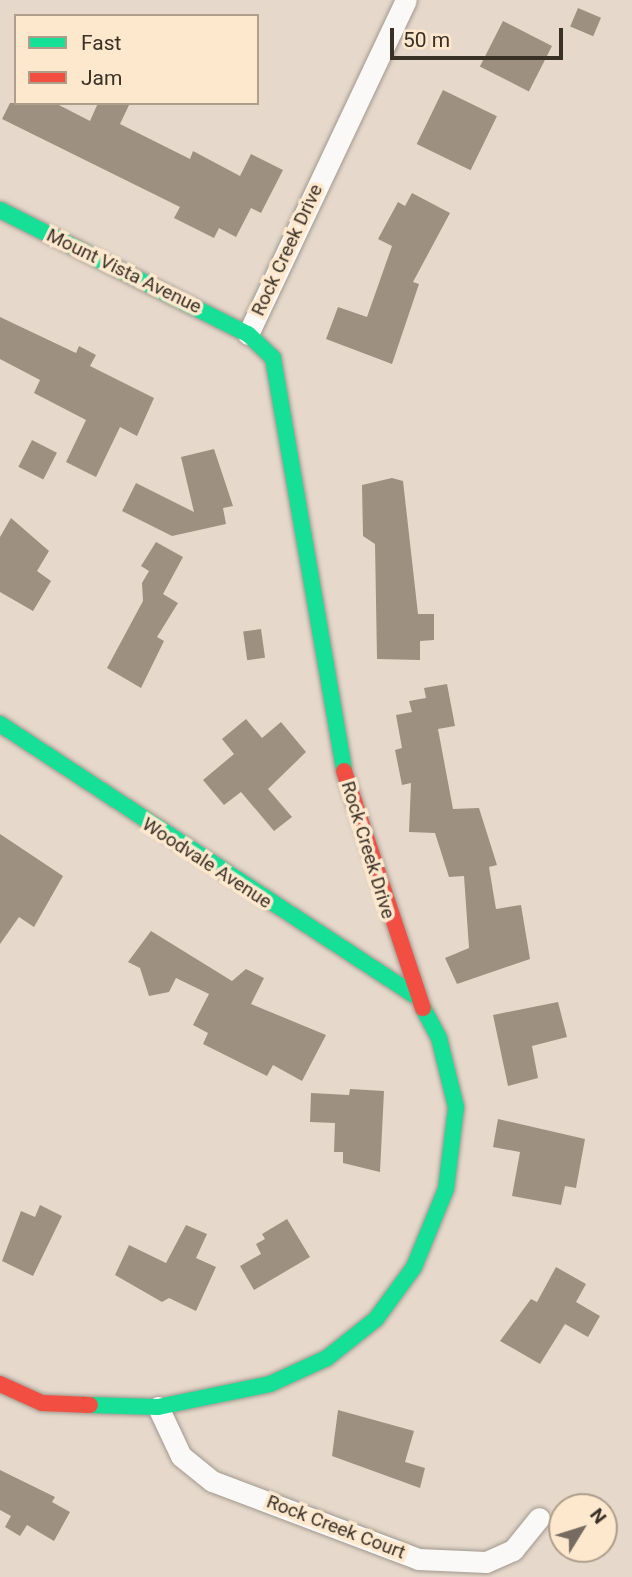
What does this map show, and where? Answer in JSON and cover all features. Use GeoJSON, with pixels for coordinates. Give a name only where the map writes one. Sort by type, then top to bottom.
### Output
{"type":"FeatureCollection","features":[{"type":"Feature","properties":{"kind":"street","name":"Rock Creek Drive"},"geometry":{"type":"LineString","coordinates":[[0,1384],[42,1403],[158,1407],[270,1384],[327,1358],[376,1319],[414,1267],[446,1189],[456,1107],[439,1038],[417,997],[339,754],[277,372],[265,346],[248,334],[406,0]]}},
{"type":"Feature","properties":{"kind":"street","name":"Mount Vista Avenue"},"geometry":{"type":"LineString","coordinates":[[0,210],[248,334]]}},
{"type":"Feature","properties":{"kind":"street","name":"Woodvale Avenue"},"geometry":{"type":"LineString","coordinates":[[0,724],[417,997]]}},
{"type":"Feature","properties":{"kind":"street","name":"Rock Creek Court"},"geometry":{"type":"LineString","coordinates":[[158,1407],[181,1455],[212,1481],[418,1559],[486,1562],[513,1550],[539,1518]]}},
{"type":"Feature","properties":{"kind":"building"},"geometry":{"type":"Polygon","coordinates":[[[578,8],[601,18],[593,36],[570,26],[578,8]]]}},
{"type":"Feature","properties":{"kind":"building"},"geometry":{"type":"Polygon","coordinates":[[[503,21],[552,46],[529,91],[480,66],[503,21]]]}},
{"type":"Feature","properties":{"kind":"building"},"geometry":{"type":"Polygon","coordinates":[[[443,90],[497,116],[471,170],[417,144],[443,90]]]}},
{"type":"Feature","properties":{"kind":"building"},"geometry":{"type":"Polygon","coordinates":[[[10,103],[59,105],[90,121],[97,105],[129,105],[120,124],[190,159],[193,151],[240,176],[251,154],[283,170],[261,213],[251,208],[236,237],[219,228],[214,238],[174,218],[180,207],[2,119],[10,103]]]}},
{"type":"Feature","properties":{"kind":"building"},"geometry":{"type":"Polygon","coordinates":[[[412,193],[450,213],[413,282],[419,284],[392,364],[326,339],[338,307],[367,317],[392,246],[378,239],[398,202],[405,206],[412,193]]]}},
{"type":"Feature","properties":{"kind":"building"},"geometry":{"type":"Polygon","coordinates":[[[0,317],[76,353],[79,346],[96,355],[90,366],[154,398],[137,436],[120,427],[96,477],[66,462],[86,420],[34,393],[40,380],[0,359],[0,317]]]}},
{"type":"Feature","properties":{"kind":"building"},"geometry":{"type":"Polygon","coordinates":[[[32,440],[57,453],[43,479],[18,467],[32,440]]]}},
{"type":"Feature","properties":{"kind":"building"},"geometry":{"type":"Polygon","coordinates":[[[214,449],[233,506],[223,508],[226,524],[172,536],[122,511],[136,483],[194,512],[181,457],[214,449]]]}},
{"type":"Feature","properties":{"kind":"building"},"geometry":{"type":"Polygon","coordinates":[[[392,478],[403,481],[418,614],[434,614],[434,640],[420,641],[420,660],[377,659],[375,544],[363,536],[362,485],[392,478]]]}},
{"type":"Feature","properties":{"kind":"building"},"geometry":{"type":"Polygon","coordinates":[[[11,518],[49,551],[37,571],[51,581],[33,611],[0,592],[0,537],[11,518]]]}},
{"type":"Feature","properties":{"kind":"building"},"geometry":{"type":"Polygon","coordinates":[[[156,542],[183,557],[163,594],[178,603],[157,637],[164,641],[141,688],[107,668],[143,601],[142,583],[149,571],[141,566],[156,542]]]}},
{"type":"Feature","properties":{"kind":"building"},"geometry":{"type":"Polygon","coordinates":[[[261,629],[265,658],[247,660],[243,632],[261,629]]]}},
{"type":"Feature","properties":{"kind":"building"},"geometry":{"type":"Polygon","coordinates":[[[447,684],[455,726],[438,729],[453,809],[479,808],[497,865],[489,867],[496,909],[521,905],[530,959],[457,984],[445,958],[469,948],[464,876],[449,877],[435,833],[409,832],[411,783],[402,785],[395,750],[402,748],[396,715],[412,712],[409,701],[426,698],[424,688],[447,684]]]}},
{"type":"Feature","properties":{"kind":"building"},"geometry":{"type":"Polygon","coordinates":[[[246,719],[262,738],[281,722],[306,752],[268,789],[292,817],[274,831],[241,792],[224,805],[203,780],[234,754],[222,739],[246,719]]]}},
{"type":"Feature","properties":{"kind":"building"},"geometry":{"type":"Polygon","coordinates":[[[0,834],[63,876],[34,927],[19,917],[0,944],[0,834]]]}},
{"type":"Feature","properties":{"kind":"building"},"geometry":{"type":"Polygon","coordinates":[[[151,931],[232,981],[246,969],[264,978],[251,1004],[326,1035],[302,1081],[273,1065],[267,1076],[203,1044],[208,1033],[193,1025],[209,994],[176,978],[169,992],[149,996],[140,968],[128,962],[151,931]]]}},
{"type":"Feature","properties":{"kind":"building"},"geometry":{"type":"Polygon","coordinates":[[[558,1002],[567,1037],[532,1046],[538,1078],[508,1086],[493,1015],[558,1002]]]}},
{"type":"Feature","properties":{"kind":"building"},"geometry":{"type":"Polygon","coordinates":[[[350,1089],[384,1091],[380,1172],[343,1163],[343,1152],[334,1152],[335,1123],[310,1122],[311,1093],[349,1095],[350,1089]]]}},
{"type":"Feature","properties":{"kind":"building"},"geometry":{"type":"Polygon","coordinates":[[[498,1119],[585,1139],[576,1188],[565,1186],[561,1205],[512,1196],[520,1152],[493,1147],[498,1119]]]}},
{"type":"Feature","properties":{"kind":"building"},"geometry":{"type":"Polygon","coordinates":[[[40,1205],[62,1216],[33,1276],[2,1261],[21,1211],[35,1217],[40,1205]]]}},
{"type":"Feature","properties":{"kind":"building"},"geometry":{"type":"Polygon","coordinates":[[[287,1219],[310,1257],[254,1290],[240,1266],[261,1254],[256,1244],[265,1239],[262,1234],[287,1219]]]}},
{"type":"Feature","properties":{"kind":"building"},"geometry":{"type":"Polygon","coordinates":[[[186,1225],[207,1234],[196,1258],[216,1267],[196,1311],[169,1298],[162,1302],[115,1275],[129,1245],[166,1263],[186,1225]]]}},
{"type":"Feature","properties":{"kind":"building"},"geometry":{"type":"Polygon","coordinates":[[[556,1267],[586,1284],[576,1302],[600,1316],[588,1337],[565,1324],[540,1364],[500,1341],[531,1299],[537,1302],[556,1267]]]}},
{"type":"Feature","properties":{"kind":"building"},"geometry":{"type":"Polygon","coordinates":[[[338,1410],[414,1431],[405,1462],[425,1468],[420,1488],[332,1456],[338,1410]]]}},
{"type":"Feature","properties":{"kind":"building"},"geometry":{"type":"Polygon","coordinates":[[[0,1470],[55,1497],[52,1502],[70,1512],[54,1541],[27,1525],[20,1536],[5,1527],[11,1516],[0,1510],[0,1470]]]}},
{"type":"Feature","properties":{"kind":"traffic: fast"},"geometry":{"type":"LineString","coordinates":[[0,210],[248,334],[273,358],[344,771]]}},
{"type":"Feature","properties":{"kind":"traffic: fast"},"geometry":{"type":"LineString","coordinates":[[0,724],[417,997]]}},
{"type":"Feature","properties":{"kind":"traffic: fast"},"geometry":{"type":"LineString","coordinates":[[90,1405],[158,1407],[270,1384],[327,1358],[376,1319],[414,1267],[446,1189],[456,1107],[439,1038],[423,1008]]}},
{"type":"Feature","properties":{"kind":"traffic: jam"},"geometry":{"type":"LineString","coordinates":[[344,771],[423,1008]]}},
{"type":"Feature","properties":{"kind":"traffic: jam"},"geometry":{"type":"LineString","coordinates":[[0,1384],[42,1403],[90,1405]]}}]}
